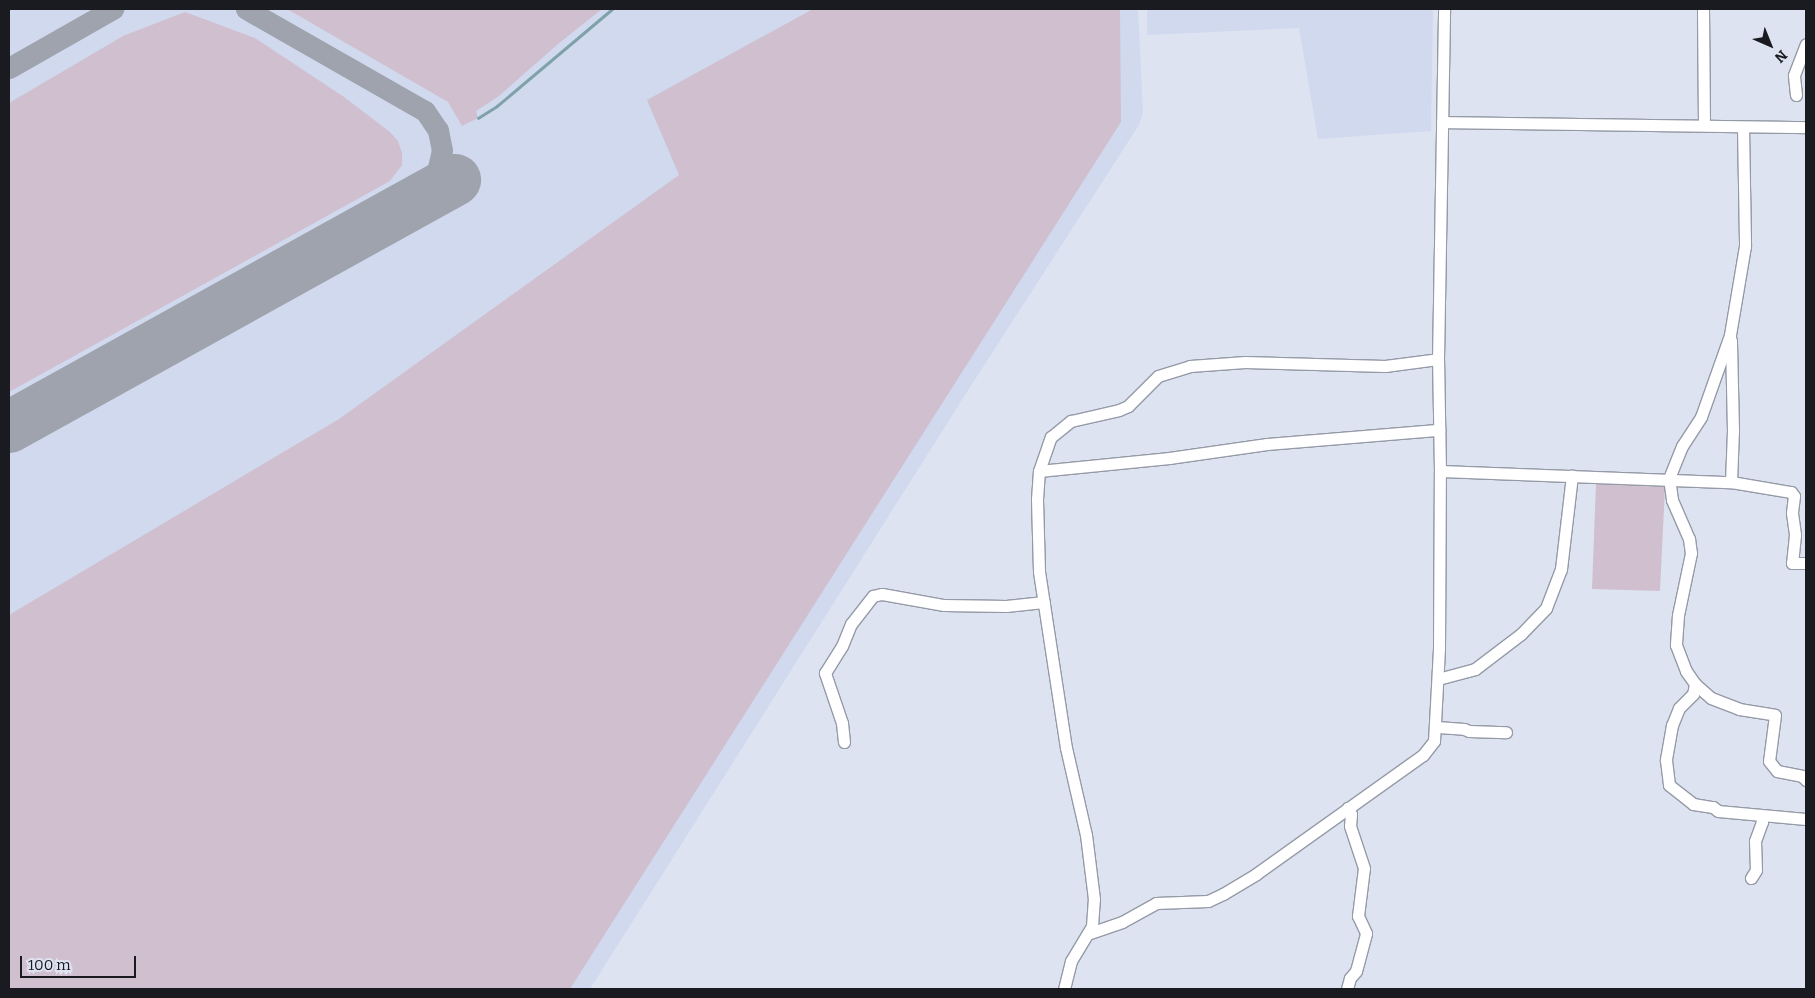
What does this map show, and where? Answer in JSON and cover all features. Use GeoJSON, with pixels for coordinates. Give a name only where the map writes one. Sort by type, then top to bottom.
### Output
{"type":"FeatureCollection","features":[{"type":"Feature","properties":{"kind":"street"},"geometry":{"type":"LineString","coordinates":[[1090,934],[1122,922],[1156,903],[1208,900],[1223,894],[1256,874],[1423,756],[1434,741],[1437,727],[1438,679],[1440,471],[1438,359],[1444,9]]}},
{"type":"Feature","properties":{"kind":"street"},"geometry":{"type":"LineString","coordinates":[[1703,9],[1704,124]]}},
{"type":"Feature","properties":{"kind":"street"},"geometry":{"type":"LineString","coordinates":[[1796,95],[1794,75],[1806,44]]}},
{"type":"Feature","properties":{"kind":"street"},"geometry":{"type":"LineString","coordinates":[[1442,122],[1676,126],[1704,124],[1743,127],[1806,127]]}},
{"type":"Feature","properties":{"kind":"street"},"geometry":{"type":"LineString","coordinates":[[1743,127],[1745,246],[1730,335],[1701,417],[1682,446],[1669,478],[1672,500],[1689,539],[1691,553],[1678,615],[1676,644],[1681,662],[1695,684],[1710,698],[1724,705],[1775,715],[1769,761],[1777,771],[1802,776],[1806,780]]}},
{"type":"Feature","properties":{"kind":"street"},"geometry":{"type":"LineString","coordinates":[[1730,335],[1733,430],[1731,482]]}},
{"type":"Feature","properties":{"kind":"street"},"geometry":{"type":"LineString","coordinates":[[1064,989],[1071,961],[1090,934],[1094,899],[1086,835],[1066,748],[1039,562],[1037,499],[1039,471],[1051,436],[1061,427],[1085,416],[1119,410],[1128,406],[1150,383],[1167,372],[1190,366],[1245,362],[1385,366],[1438,359]]}},
{"type":"Feature","properties":{"kind":"street"},"geometry":{"type":"LineString","coordinates":[[1039,471],[1170,458],[1267,444],[1439,430]]}},
{"type":"Feature","properties":{"kind":"street"},"geometry":{"type":"LineString","coordinates":[[1440,471],[1669,478],[1731,482],[1791,492],[1794,496],[1792,513],[1795,535],[1792,563],[1806,563]]}},
{"type":"Feature","properties":{"kind":"street"},"geometry":{"type":"LineString","coordinates":[[1438,679],[1475,669],[1521,634],[1546,608],[1561,569],[1568,524],[1572,476]]}},
{"type":"Feature","properties":{"kind":"street"},"geometry":{"type":"LineString","coordinates":[[844,742],[842,724],[825,673],[842,646],[851,624],[873,596],[882,594],[944,605],[1006,606],[1044,602]]}},
{"type":"Feature","properties":{"kind":"street"},"geometry":{"type":"LineString","coordinates":[[1695,684],[1693,694],[1679,708],[1672,725],[1666,760],[1670,785],[1693,804],[1713,807],[1718,811],[1806,819]]}},
{"type":"Feature","properties":{"kind":"street"},"geometry":{"type":"LineString","coordinates":[[1437,727],[1464,728],[1469,731],[1506,732]]}},
{"type":"Feature","properties":{"kind":"street"},"geometry":{"type":"LineString","coordinates":[[1347,989],[1350,978],[1356,972],[1366,933],[1358,916],[1364,868],[1350,826],[1351,814],[1348,808]]}},
{"type":"Feature","properties":{"kind":"street"},"geometry":{"type":"LineString","coordinates":[[1751,878],[1756,870],[1756,840],[1762,822],[1761,816]]}},
{"type":"Feature","properties":{"kind":"shaded area"},"geometry":{"type":"Polygon","coordinates":[[[9,9],[1138,9],[1143,112],[1139,125],[965,395],[590,989],[9,989],[9,9]]]}},
{"type":"Feature","properties":{"kind":"shaded area"},"geometry":{"type":"Polygon","coordinates":[[[287,9],[602,9],[558,44],[499,96],[476,111],[478,118],[462,126],[448,102],[287,9]]]}},
{"type":"Feature","properties":{"kind":"shaded area"},"geometry":{"type":"Polygon","coordinates":[[[813,9],[1120,9],[1121,122],[570,989],[9,989],[9,615],[339,419],[679,175],[647,100],[813,9]]]}},
{"type":"Feature","properties":{"kind":"shaded area"},"geometry":{"type":"Polygon","coordinates":[[[1147,9],[1433,9],[1431,131],[1318,139],[1299,28],[1147,35],[1147,9]]]}},
{"type":"Feature","properties":{"kind":"shaded area"},"geometry":{"type":"Polygon","coordinates":[[[185,12],[255,38],[344,97],[390,132],[398,141],[402,153],[402,165],[390,181],[9,392],[9,103],[123,36],[185,12]]]}},
{"type":"Feature","properties":{"kind":"shaded area"},"geometry":{"type":"Polygon","coordinates":[[[1596,484],[1665,487],[1660,591],[1592,589],[1596,484]]]}},
{"type":"Feature","properties":{"kind":"waterway"},"geometry":{"type":"LineString","coordinates":[[478,118],[497,106],[612,9]]}},
{"type":"Feature","properties":{"kind":"taxiway"},"geometry":{"type":"LineString","coordinates":[[9,68],[113,9]]}},
{"type":"Feature","properties":{"kind":"taxiway"},"geometry":{"type":"LineString","coordinates":[[246,9],[425,111],[438,130],[442,150],[436,177],[423,197]]}},
{"type":"Feature","properties":{"kind":"runway"},"geometry":{"type":"LineString","coordinates":[[9,427],[455,180]]}}]}
